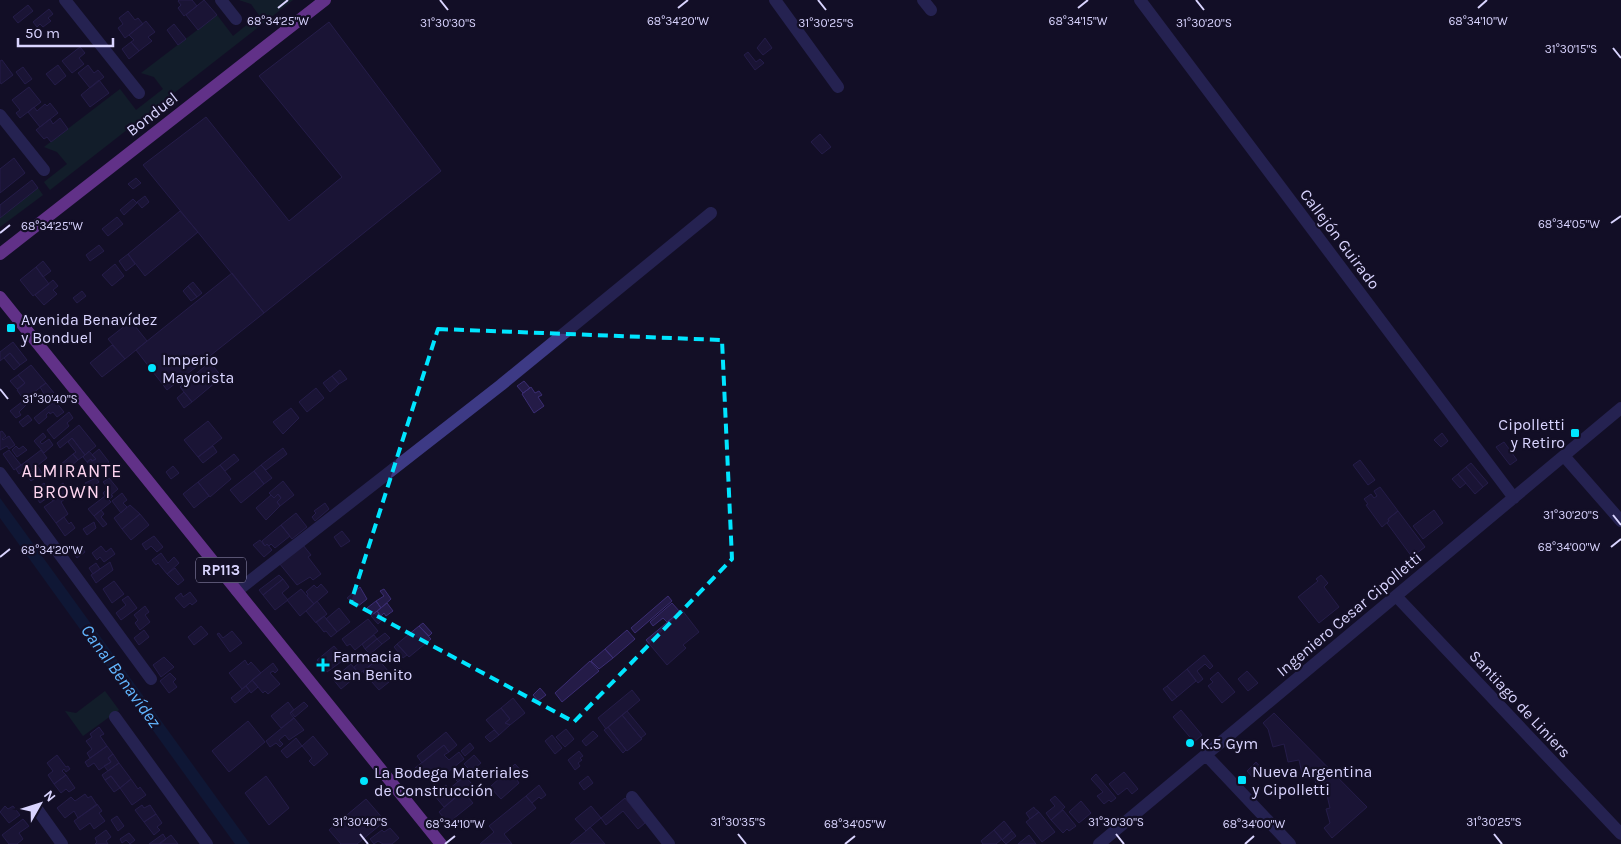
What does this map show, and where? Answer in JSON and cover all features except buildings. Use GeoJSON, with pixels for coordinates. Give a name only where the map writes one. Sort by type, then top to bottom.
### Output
{"type":"FeatureCollection","features":[{"type":"Feature","properties":{"kind":"main road","name":"Bonduel"},"geometry":{"type":"LineString","coordinates":[[0,254],[325,0]]}},
{"type":"Feature","properties":{"kind":"main road","name":"RP113"},"geometry":{"type":"LineString","coordinates":[[0,297],[441,844]]}},
{"type":"Feature","properties":{"kind":"street"},"geometry":{"type":"LineString","coordinates":[[65,0],[140,93]]}},
{"type":"Feature","properties":{"kind":"street"},"geometry":{"type":"LineString","coordinates":[[221,0],[236,19]]}},
{"type":"Feature","properties":{"kind":"street"},"geometry":{"type":"LineString","coordinates":[[775,0],[838,87]]}},
{"type":"Feature","properties":{"kind":"street","name":"Callejón Guirado"},"geometry":{"type":"LineString","coordinates":[[1140,0],[1514,498]]}},
{"type":"Feature","properties":{"kind":"street"},"geometry":{"type":"LineString","coordinates":[[0,115],[44,170]]}},
{"type":"Feature","properties":{"kind":"street"},"geometry":{"type":"LineString","coordinates":[[238,591],[501,385],[711,213]]}},
{"type":"Feature","properties":{"kind":"street","name":"Ingeniero Cesar Cipolletti"},"geometry":{"type":"LineString","coordinates":[[1099,844],[1621,408]]}},
{"type":"Feature","properties":{"kind":"street"},"geometry":{"type":"LineString","coordinates":[[1564,456],[1621,522]]}},
{"type":"Feature","properties":{"kind":"street"},"geometry":{"type":"LineString","coordinates":[[0,473],[151,679]]}},
{"type":"Feature","properties":{"kind":"street","name":"Santiago de Liniers"},"geometry":{"type":"LineString","coordinates":[[1396,596],[1621,834]]}},
{"type":"Feature","properties":{"kind":"street"},"geometry":{"type":"LineString","coordinates":[[115,717],[207,844]]}},
{"type":"Feature","properties":{"kind":"street"},"geometry":{"type":"LineString","coordinates":[[1206,755],[1290,844]]}},
{"type":"Feature","properties":{"kind":"street"},"geometry":{"type":"LineString","coordinates":[[632,797],[668,844]]}},
{"type":"Feature","properties":{"kind":"street"},"geometry":{"type":"LineString","coordinates":[[37,809],[62,844]]}},
{"type":"Feature","properties":{"kind":"highlighted area"},"geometry":{"type":"Polygon","coordinates":[[[438,329],[722,340],[732,559],[574,722],[351,602],[438,329]]]}},
{"type":"Feature","properties":{"kind":"green space"},"geometry":{"type":"Polygon","coordinates":[[[239,0],[293,0],[50,190],[44,182],[67,164],[57,152],[44,147],[120,89],[136,110],[163,89],[154,77],[141,73],[217,15],[233,36],[259,15],[251,4],[239,0]]]}},
{"type":"Feature","properties":{"kind":"green space"},"geometry":{"type":"Polygon","coordinates":[[[38,188],[43,195],[0,227],[0,218],[38,188]]]}},
{"type":"Feature","properties":{"kind":"green space"},"geometry":{"type":"Polygon","coordinates":[[[105,691],[119,710],[83,736],[65,711],[76,713],[105,691]]]}},
{"type":"Feature","properties":{"kind":"water","name":"Canal Benavídez"},"geometry":{"type":"Polygon","coordinates":[[[0,498],[250,844],[235,844],[0,518],[0,498]]]}},
{"type":"Feature","properties":{"kind":"place","name":"Avenida Benavídez y Bonduel"},"geometry":{"type":"Point","coordinates":[11,328]}},
{"type":"Feature","properties":{"kind":"place","name":"Imperio Mayorista"},"geometry":{"type":"Point","coordinates":[152,368]}},
{"type":"Feature","properties":{"kind":"place","name":"Cipolletti y Retiro"},"geometry":{"type":"Point","coordinates":[1575,433]}},
{"type":"Feature","properties":{"kind":"place","name":"Farmacia San Benito"},"geometry":{"type":"Point","coordinates":[323,665]}},
{"type":"Feature","properties":{"kind":"place","name":"K.5 Gym"},"geometry":{"type":"Point","coordinates":[1190,743]}},
{"type":"Feature","properties":{"kind":"place","name":"Nueva Argentina y Cipolletti"},"geometry":{"type":"Point","coordinates":[1242,780]}},
{"type":"Feature","properties":{"kind":"place","name":"La Bodega Materiales de Construcción"},"geometry":{"type":"Point","coordinates":[364,781]}},
{"type":"Feature","properties":{"kind":"district","name":"ALMIRANTE BROWN I"},"geometry":{"type":"Point","coordinates":[72,481]}}]}
